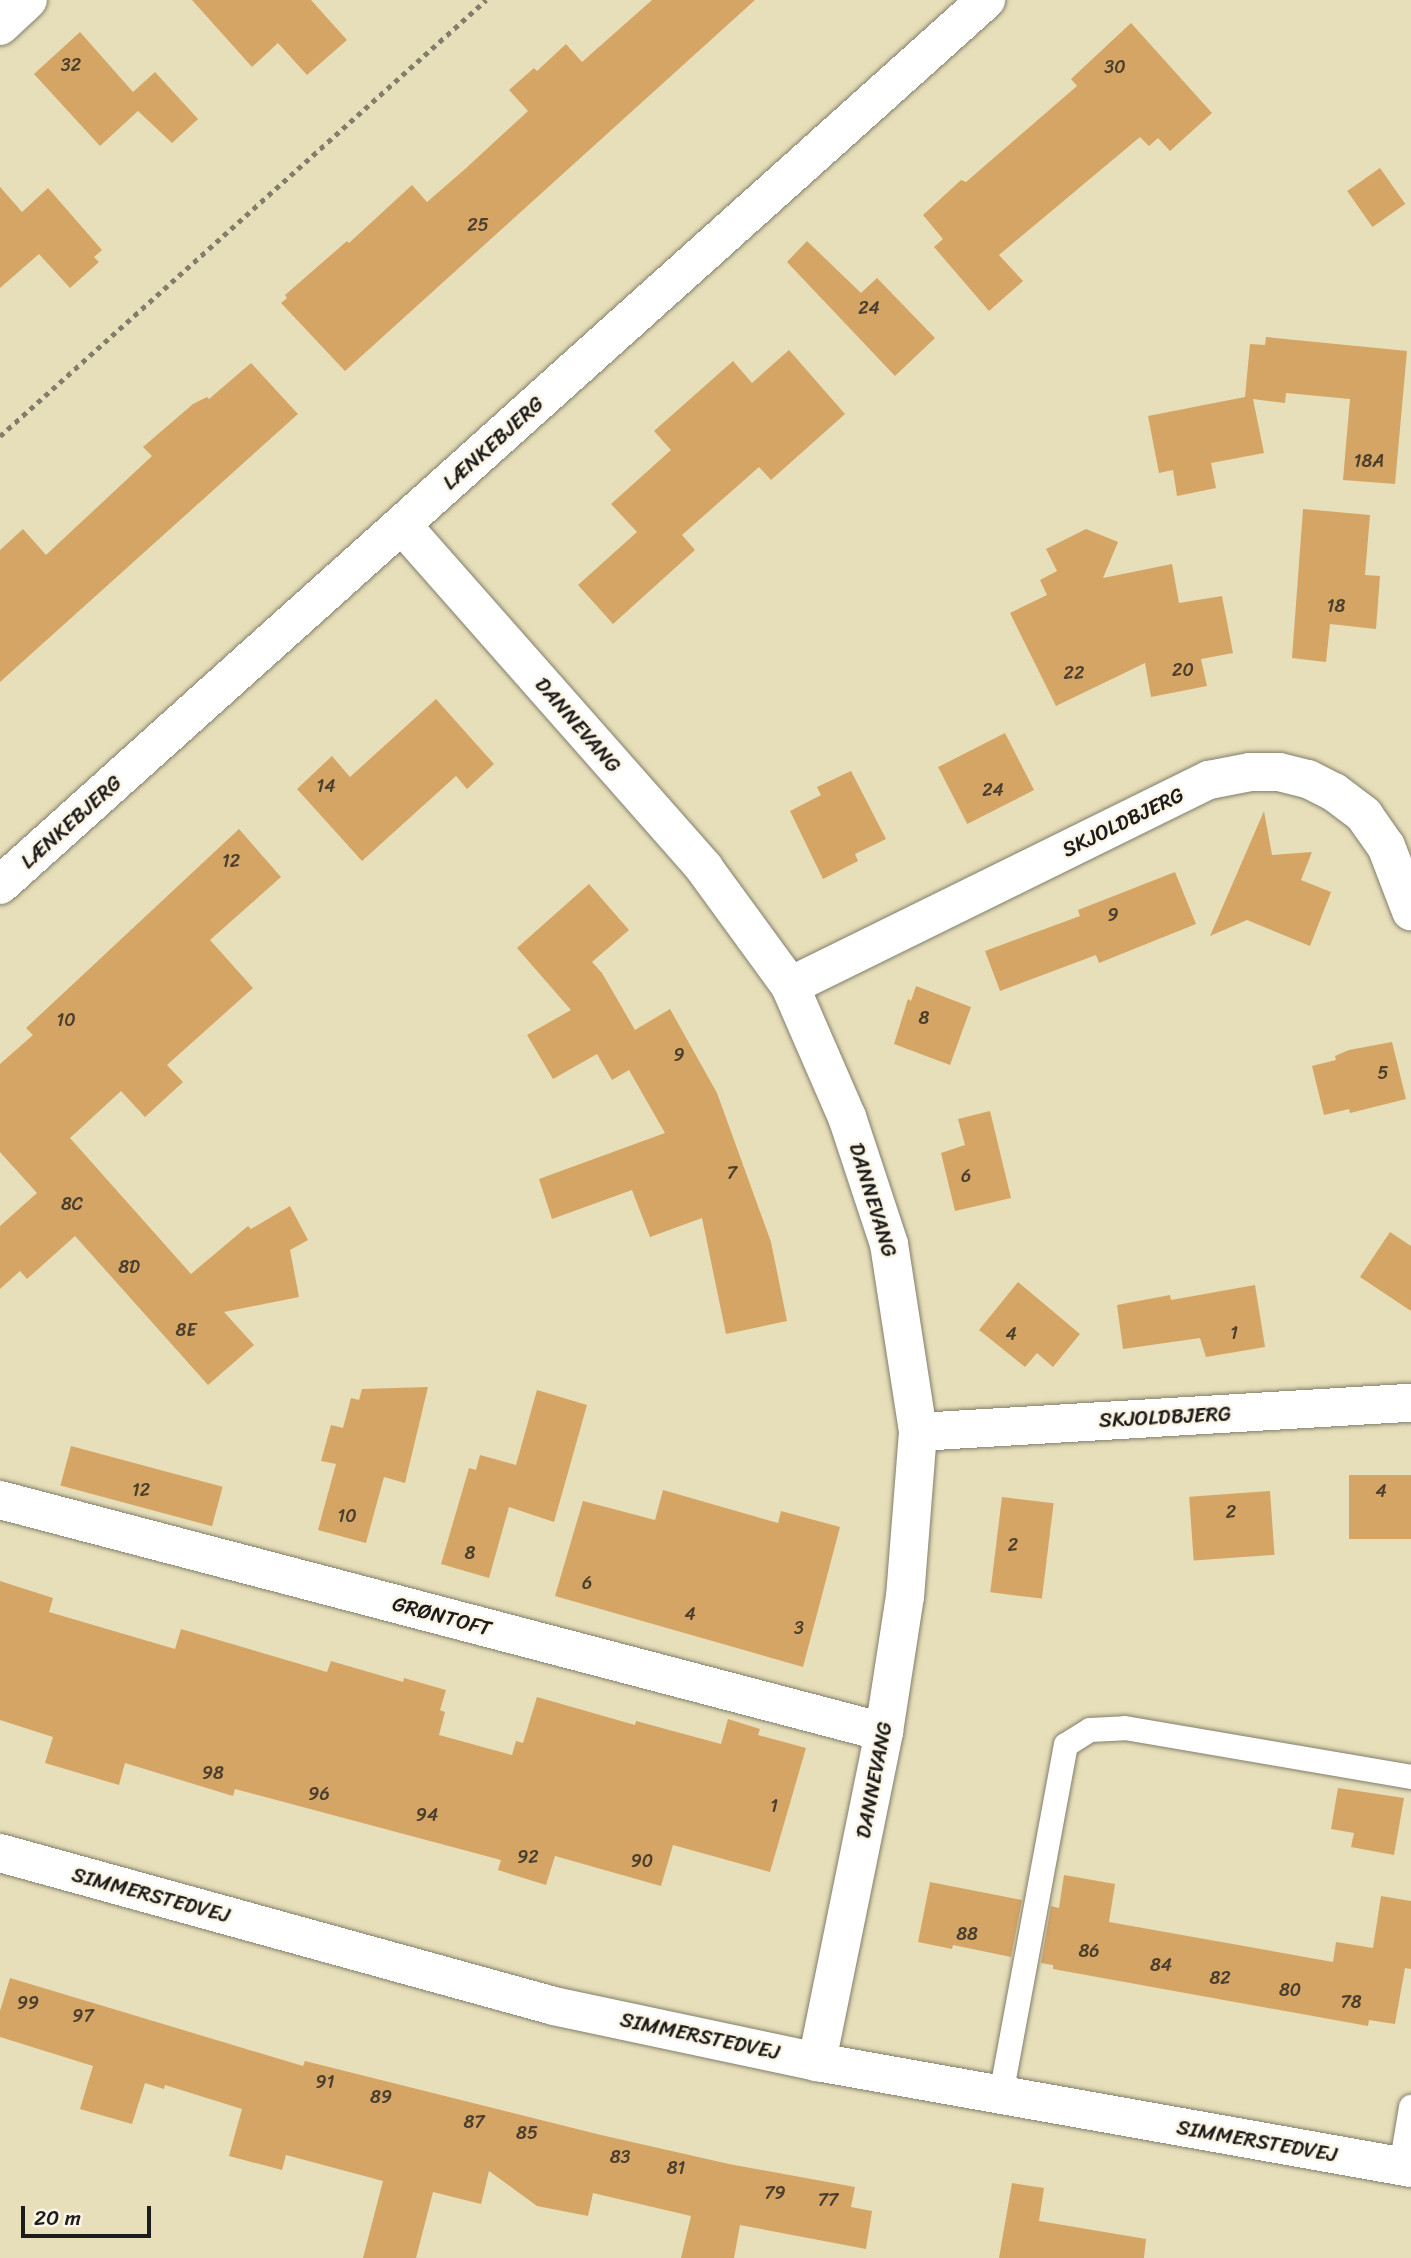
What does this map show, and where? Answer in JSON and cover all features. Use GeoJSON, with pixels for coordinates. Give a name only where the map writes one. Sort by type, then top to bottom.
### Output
{"type":"FeatureCollection","features":[{"type":"Feature","properties":{"kind":"street"},"geometry":{"type":"LineString","coordinates":[[0,26],[28,0]]}},
{"type":"Feature","properties":{"kind":"street","name":"LÆNKEBJERG"},"geometry":{"type":"LineString","coordinates":[[0,885],[985,0]]}},
{"type":"Feature","properties":{"kind":"street","name":"DANNEVANG"},"geometry":{"type":"LineString","coordinates":[[402,525],[704,868],[790,986],[847,1117],[889,1244],[918,1432],[905,1596],[884,1732],[817,2062]]}},
{"type":"Feature","properties":{"kind":"street","name":"SKJOLDBJERG"},"geometry":{"type":"LineString","coordinates":[[790,986],[1209,780],[1250,772],[1279,772],[1308,779],[1334,792],[1364,816],[1386,846],[1411,911]]}},
{"type":"Feature","properties":{"kind":"street","name":"SKJOLDBJERG"},"geometry":{"type":"LineString","coordinates":[[918,1432],[1411,1403]]}},
{"type":"Feature","properties":{"kind":"street","name":"GRØNTOFT"},"geometry":{"type":"LineString","coordinates":[[0,1500],[884,1732]]}},
{"type":"Feature","properties":{"kind":"street","name":"SIMMERSTEDVEJ"},"geometry":{"type":"LineString","coordinates":[[0,1853],[554,2006],[817,2062],[1406,2167]]}},
{"type":"Feature","properties":{"kind":"lane"},"geometry":{"type":"LineString","coordinates":[[1000,2095],[1066,1745],[1090,1730],[1125,1728],[1411,1777]]}},
{"type":"Feature","properties":{"kind":"lane"},"geometry":{"type":"LineString","coordinates":[[1406,2167],[1411,2107]]}},
{"type":"Feature","properties":{"kind":"path"},"geometry":{"type":"LineString","coordinates":[[0,436],[486,0]]}},
{"type":"Feature","properties":{"kind":"building"},"geometry":{"type":"Polygon","coordinates":[[[192,0],[311,0],[347,40],[307,75],[278,43],[252,67],[192,0]]]}},
{"type":"Feature","properties":{"kind":"building"},"geometry":{"type":"Polygon","coordinates":[[[652,0],[755,0],[345,371],[281,303],[287,298],[285,295],[347,241],[349,243],[412,185],[427,202],[464,170],[528,111],[509,90],[534,68],[537,71],[566,44],[582,62],[652,0]]]}},
{"type":"Feature","properties":{"kind":"building"},"geometry":{"type":"Polygon","coordinates":[[[1131,23],[1212,113],[1170,151],[1158,138],[1149,146],[1140,137],[999,255],[1023,281],[989,311],[934,247],[943,239],[923,215],[961,180],[966,182],[1077,86],[1071,79],[1131,23]]]}},
{"type":"Feature","properties":{"kind":"building"},"geometry":{"type":"Polygon","coordinates":[[[80,32],[133,92],[155,72],[198,119],[172,143],[138,111],[100,146],[34,74],[80,32]]]}},
{"type":"Feature","properties":{"kind":"building"},"geometry":{"type":"Polygon","coordinates":[[[1380,168],[1405,204],[1372,227],[1347,191],[1380,168]]]}},
{"type":"Feature","properties":{"kind":"building"},"geometry":{"type":"Polygon","coordinates":[[[0,187],[22,212],[48,188],[102,250],[94,257],[99,262],[70,288],[39,254],[0,288],[0,187]]]}},
{"type":"Feature","properties":{"kind":"building"},"geometry":{"type":"Polygon","coordinates":[[[807,241],[861,293],[877,278],[935,338],[895,376],[787,262],[807,241]]]}},
{"type":"Feature","properties":{"kind":"building"},"geometry":{"type":"Polygon","coordinates":[[[1266,337],[1407,351],[1395,484],[1343,480],[1350,399],[1286,393],[1285,403],[1253,399],[1264,453],[1211,463],[1216,488],[1177,496],[1173,470],[1159,473],[1148,416],[1245,397],[1250,344],[1265,345],[1266,337]]]}},
{"type":"Feature","properties":{"kind":"building"},"geometry":{"type":"Polygon","coordinates":[[[789,350],[845,414],[771,480],[759,467],[682,535],[695,550],[613,624],[578,585],[637,532],[611,504],[671,450],[654,431],[733,361],[752,383],[789,350]]]}},
{"type":"Feature","properties":{"kind":"building"},"geometry":{"type":"Polygon","coordinates":[[[251,363],[298,414],[0,682],[0,550],[23,529],[46,555],[152,456],[143,447],[193,404],[207,397],[209,399],[251,363]]]}},
{"type":"Feature","properties":{"kind":"building"},"geometry":{"type":"Polygon","coordinates":[[[1303,509],[1370,515],[1365,575],[1380,576],[1376,629],[1330,624],[1326,662],[1292,658],[1303,509]]]}},
{"type":"Feature","properties":{"kind":"building"},"geometry":{"type":"Polygon","coordinates":[[[1086,529],[1118,542],[1103,578],[1172,564],[1179,603],[1222,596],[1233,653],[1201,659],[1207,686],[1151,697],[1145,663],[1056,706],[1010,613],[1047,595],[1040,580],[1057,571],[1046,549],[1086,529]]]}},
{"type":"Feature","properties":{"kind":"building"},"geometry":{"type":"Polygon","coordinates":[[[436,699],[494,764],[467,789],[456,776],[362,861],[297,789],[332,756],[350,777],[436,699]]]}},
{"type":"Feature","properties":{"kind":"building"},"geometry":{"type":"Polygon","coordinates":[[[1005,733],[1034,790],[967,824],[938,767],[1005,733]]]}},
{"type":"Feature","properties":{"kind":"building"},"geometry":{"type":"Polygon","coordinates":[[[851,771],[886,839],[855,854],[858,861],[823,879],[790,811],[821,795],[817,787],[851,771]]]}},
{"type":"Feature","properties":{"kind":"building"},"geometry":{"type":"Polygon","coordinates":[[[1264,811],[1272,855],[1312,852],[1301,880],[1331,892],[1310,946],[1247,920],[1210,936],[1264,811]]]}},
{"type":"Feature","properties":{"kind":"building"},"geometry":{"type":"Polygon","coordinates":[[[239,829],[281,877],[210,940],[253,988],[167,1065],[183,1082],[145,1117],[121,1091],[70,1138],[191,1274],[248,1226],[251,1229],[290,1206],[308,1240],[290,1250],[299,1297],[224,1312],[254,1345],[208,1385],[75,1236],[27,1279],[20,1271],[0,1289],[0,1226],[37,1193],[0,1152],[0,1064],[33,1035],[26,1028],[239,829]]]}},
{"type":"Feature","properties":{"kind":"building"},"geometry":{"type":"Polygon","coordinates":[[[1175,872],[1196,924],[1099,963],[1096,955],[1000,991],[985,951],[1080,916],[1078,910],[1175,872]]]}},
{"type":"Feature","properties":{"kind":"building"},"geometry":{"type":"Polygon","coordinates":[[[589,884],[629,930],[592,962],[602,973],[635,1030],[670,1009],[717,1093],[771,1242],[787,1321],[726,1334],[702,1218],[650,1237],[632,1190],[552,1219],[539,1179],[665,1133],[629,1070],[612,1080],[597,1054],[553,1079],[527,1035],[571,1010],[517,948],[589,884]]]}},
{"type":"Feature","properties":{"kind":"building"},"geometry":{"type":"Polygon","coordinates":[[[916,986],[971,1007],[950,1065],[894,1044],[908,999],[911,1001],[916,986]]]}},
{"type":"Feature","properties":{"kind":"building"},"geometry":{"type":"Polygon","coordinates":[[[1392,1042],[1406,1099],[1350,1113],[1349,1109],[1324,1115],[1312,1066],[1336,1060],[1335,1056],[1349,1050],[1392,1042]]]}},
{"type":"Feature","properties":{"kind":"building"},"geometry":{"type":"Polygon","coordinates":[[[990,1111],[1011,1198],[955,1211],[941,1153],[965,1145],[958,1119],[990,1111]]]}},
{"type":"Feature","properties":{"kind":"building"},"geometry":{"type":"Polygon","coordinates":[[[1390,1232],[1411,1246],[1411,1311],[1360,1277],[1390,1232]]]}},
{"type":"Feature","properties":{"kind":"building"},"geometry":{"type":"Polygon","coordinates":[[[1018,1282],[1080,1334],[1053,1367],[1037,1353],[1025,1367],[979,1330],[1018,1282]]]}},
{"type":"Feature","properties":{"kind":"building"},"geometry":{"type":"Polygon","coordinates":[[[1255,1285],[1265,1347],[1206,1357],[1200,1338],[1123,1349],[1117,1305],[1170,1295],[1171,1300],[1255,1285]]]}},
{"type":"Feature","properties":{"kind":"building"},"geometry":{"type":"Polygon","coordinates":[[[428,1387],[405,1483],[384,1477],[366,1543],[318,1530],[336,1464],[321,1461],[331,1425],[343,1428],[351,1398],[359,1400],[362,1389],[428,1387]]]}},
{"type":"Feature","properties":{"kind":"building"},"geometry":{"type":"Polygon","coordinates":[[[537,1390],[587,1405],[554,1522],[509,1507],[489,1578],[441,1564],[469,1468],[476,1470],[480,1455],[516,1465],[537,1390]]]}},
{"type":"Feature","properties":{"kind":"building"},"geometry":{"type":"Polygon","coordinates":[[[71,1446],[223,1487],[212,1526],[60,1486],[71,1446]]]}},
{"type":"Feature","properties":{"kind":"building"},"geometry":{"type":"Polygon","coordinates":[[[1349,1475],[1411,1475],[1411,1539],[1349,1539],[1349,1475]]]}},
{"type":"Feature","properties":{"kind":"building"},"geometry":{"type":"Polygon","coordinates":[[[663,1490],[778,1523],[781,1511],[840,1527],[803,1667],[555,1596],[583,1501],[655,1520],[663,1490]]]}},
{"type":"Feature","properties":{"kind":"building"},"geometry":{"type":"Polygon","coordinates":[[[1270,1491],[1274,1555],[1194,1560],[1189,1497],[1270,1491]]]}},
{"type":"Feature","properties":{"kind":"building"},"geometry":{"type":"Polygon","coordinates":[[[1002,1497],[1054,1503],[1042,1599],[990,1592],[1002,1497]]]}},
{"type":"Feature","properties":{"kind":"building"},"geometry":{"type":"Polygon","coordinates":[[[0,1581],[53,1598],[49,1612],[175,1649],[181,1629],[327,1672],[331,1661],[403,1682],[404,1678],[446,1690],[440,1710],[445,1712],[439,1735],[512,1755],[516,1741],[523,1743],[537,1697],[635,1725],[636,1721],[721,1744],[728,1719],[760,1729],[758,1735],[806,1748],[770,1872],[673,1845],[661,1886],[555,1856],[546,1885],[498,1870],[501,1860],[235,1789],[233,1796],[125,1763],[119,1785],[45,1763],[53,1737],[0,1720],[0,1581]]]}},
{"type":"Feature","properties":{"kind":"building"},"geometry":{"type":"Polygon","coordinates":[[[1338,1788],[1404,1798],[1394,1855],[1351,1847],[1354,1833],[1331,1829],[1338,1788]]]}},
{"type":"Feature","properties":{"kind":"building"},"geometry":{"type":"Polygon","coordinates":[[[1064,1875],[1115,1884],[1109,1922],[1333,1962],[1336,1942],[1373,1948],[1381,1896],[1411,1901],[1411,1969],[1405,1968],[1395,2024],[1369,2020],[1368,2026],[1053,1969],[1053,1965],[1041,1963],[1051,1906],[1059,1908],[1064,1875]]]}},
{"type":"Feature","properties":{"kind":"building"},"geometry":{"type":"Polygon","coordinates":[[[930,1882],[1022,1900],[1011,1957],[953,1945],[952,1949],[918,1942],[930,1882]]]}},
{"type":"Feature","properties":{"kind":"building"},"geometry":{"type":"Polygon","coordinates":[[[10,1978],[303,2066],[305,2061],[601,2135],[729,2164],[855,2187],[851,2207],[872,2211],[866,2249],[740,2225],[734,2258],[681,2258],[691,2216],[593,2193],[588,2216],[537,2206],[489,2171],[481,2204],[433,2192],[416,2258],[363,2258],[383,2181],[286,2155],[282,2170],[229,2156],[242,2109],[165,2085],[164,2089],[145,2083],[132,2124],[80,2109],[93,2066],[0,2037],[0,2011],[10,1978]]]}},
{"type":"Feature","properties":{"kind":"building"},"geometry":{"type":"Polygon","coordinates":[[[1012,2183],[1044,2188],[1039,2221],[1146,2239],[1144,2258],[999,2258],[1012,2183]]]}}]}
